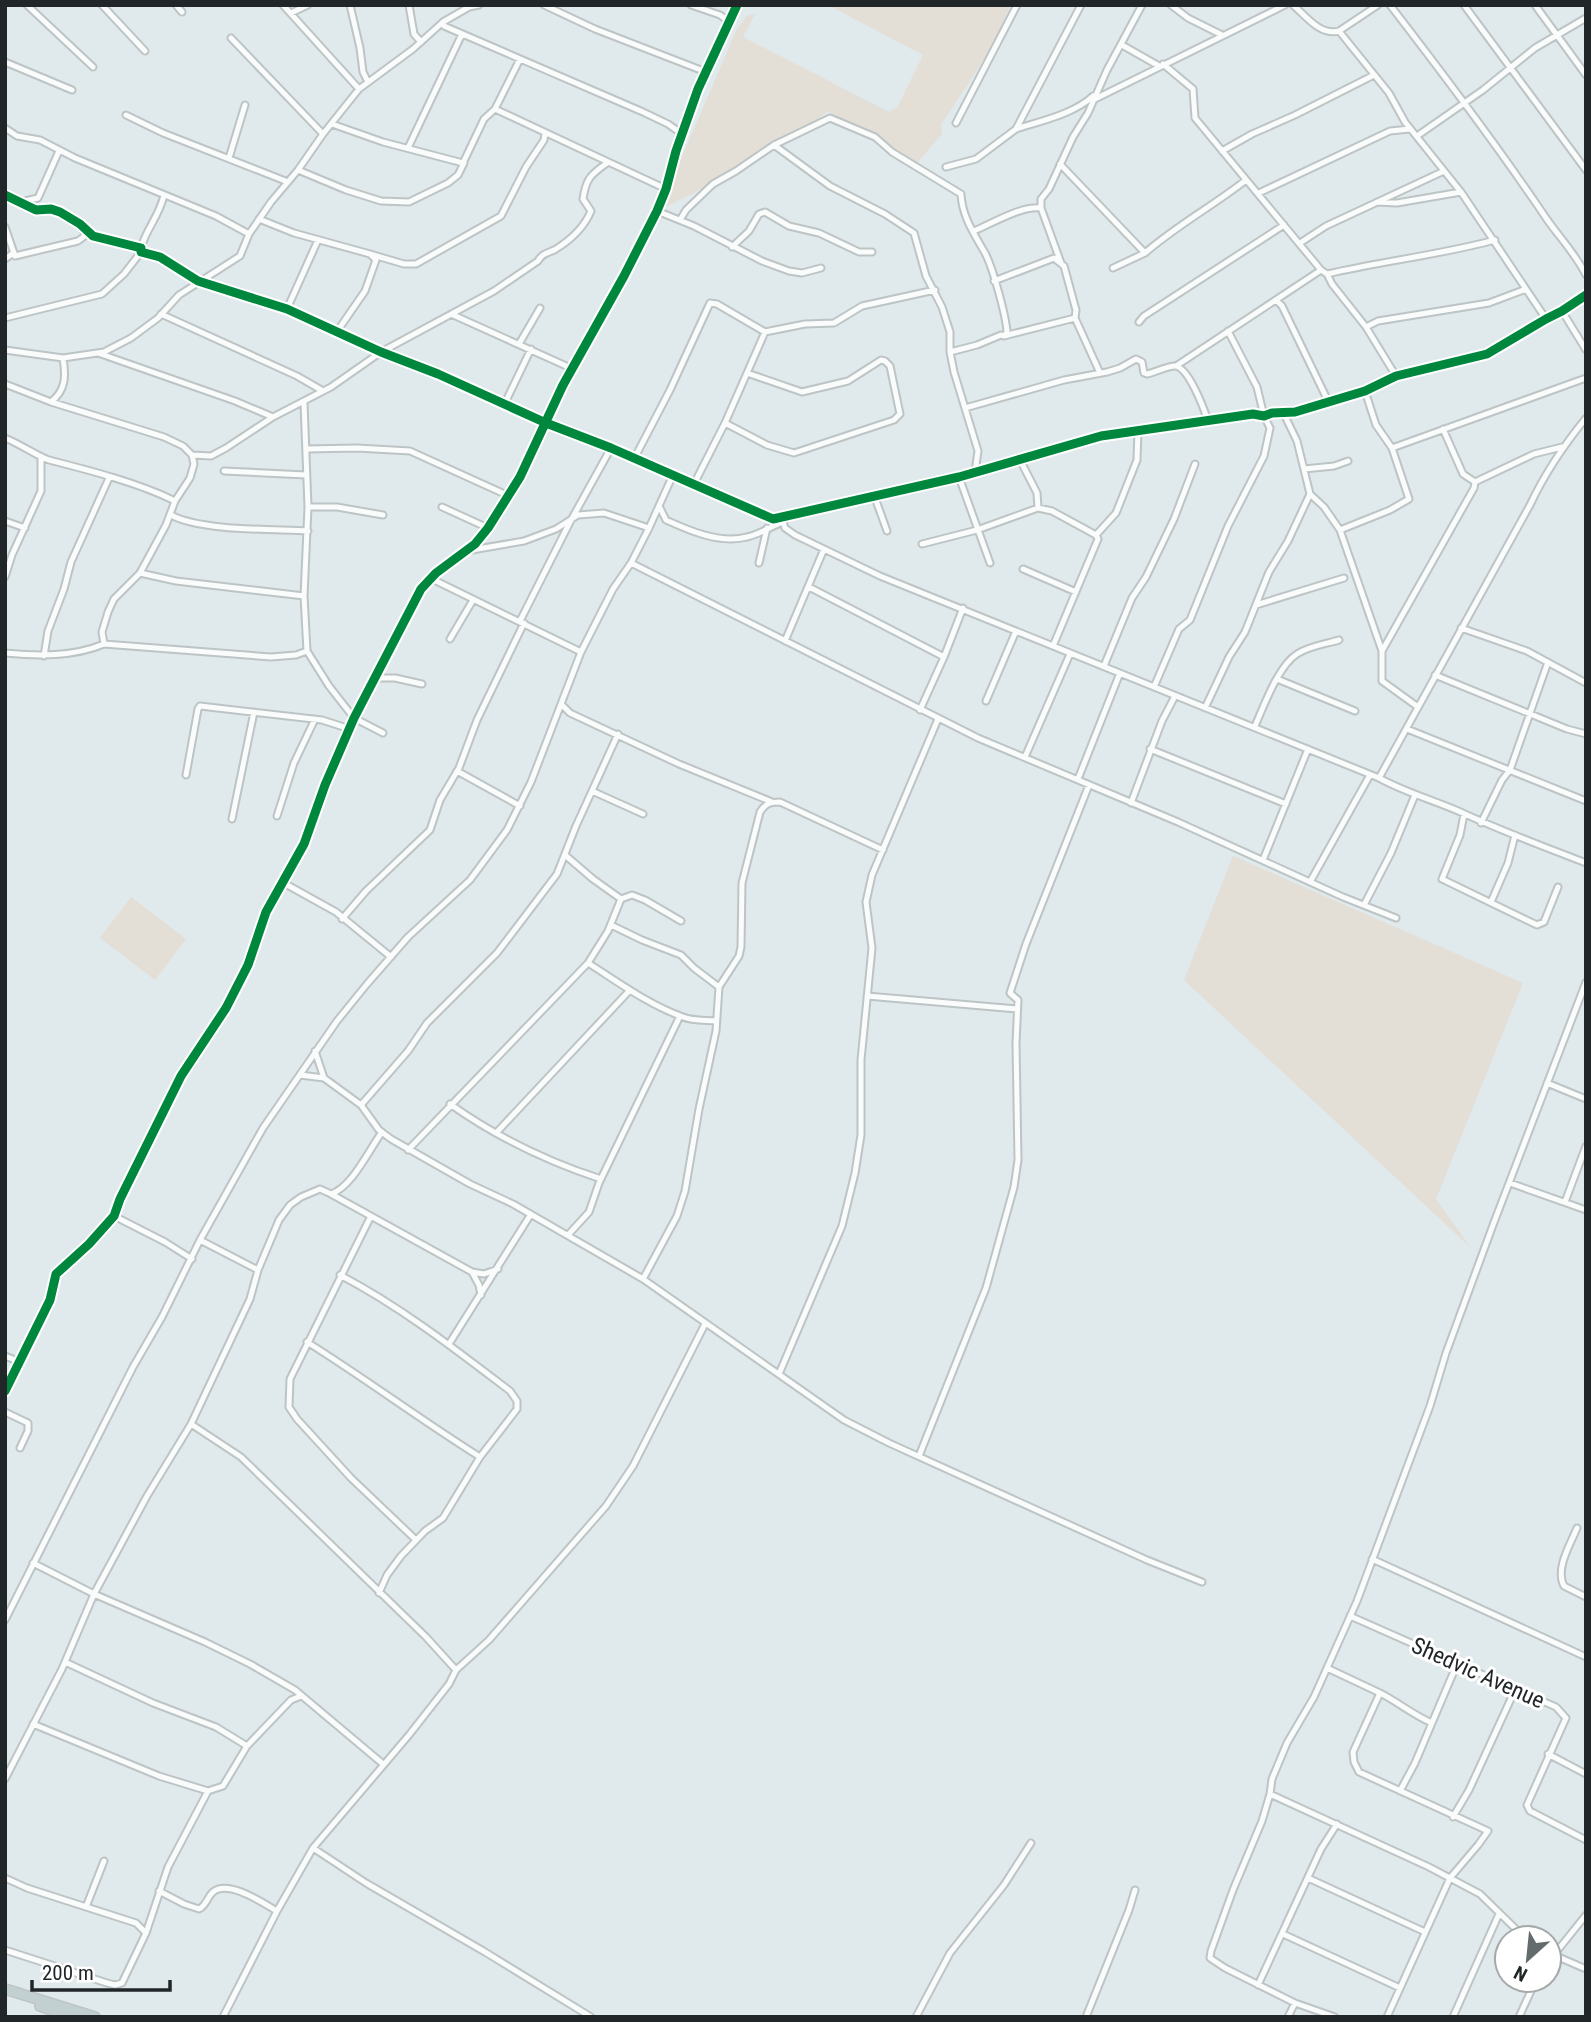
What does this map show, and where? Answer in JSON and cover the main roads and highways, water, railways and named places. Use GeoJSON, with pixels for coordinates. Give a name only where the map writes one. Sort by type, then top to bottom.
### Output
{"type":"FeatureCollection","features":[{"type":"Feature","properties":{"kind":"highway"},"geometry":{"type":"LineString","coordinates":[[5,1989],[95,2017]]}},
{"type":"Feature","properties":{"kind":"highway"},"geometry":{"type":"LineString","coordinates":[[5,1995],[71,2017]]}}]}
